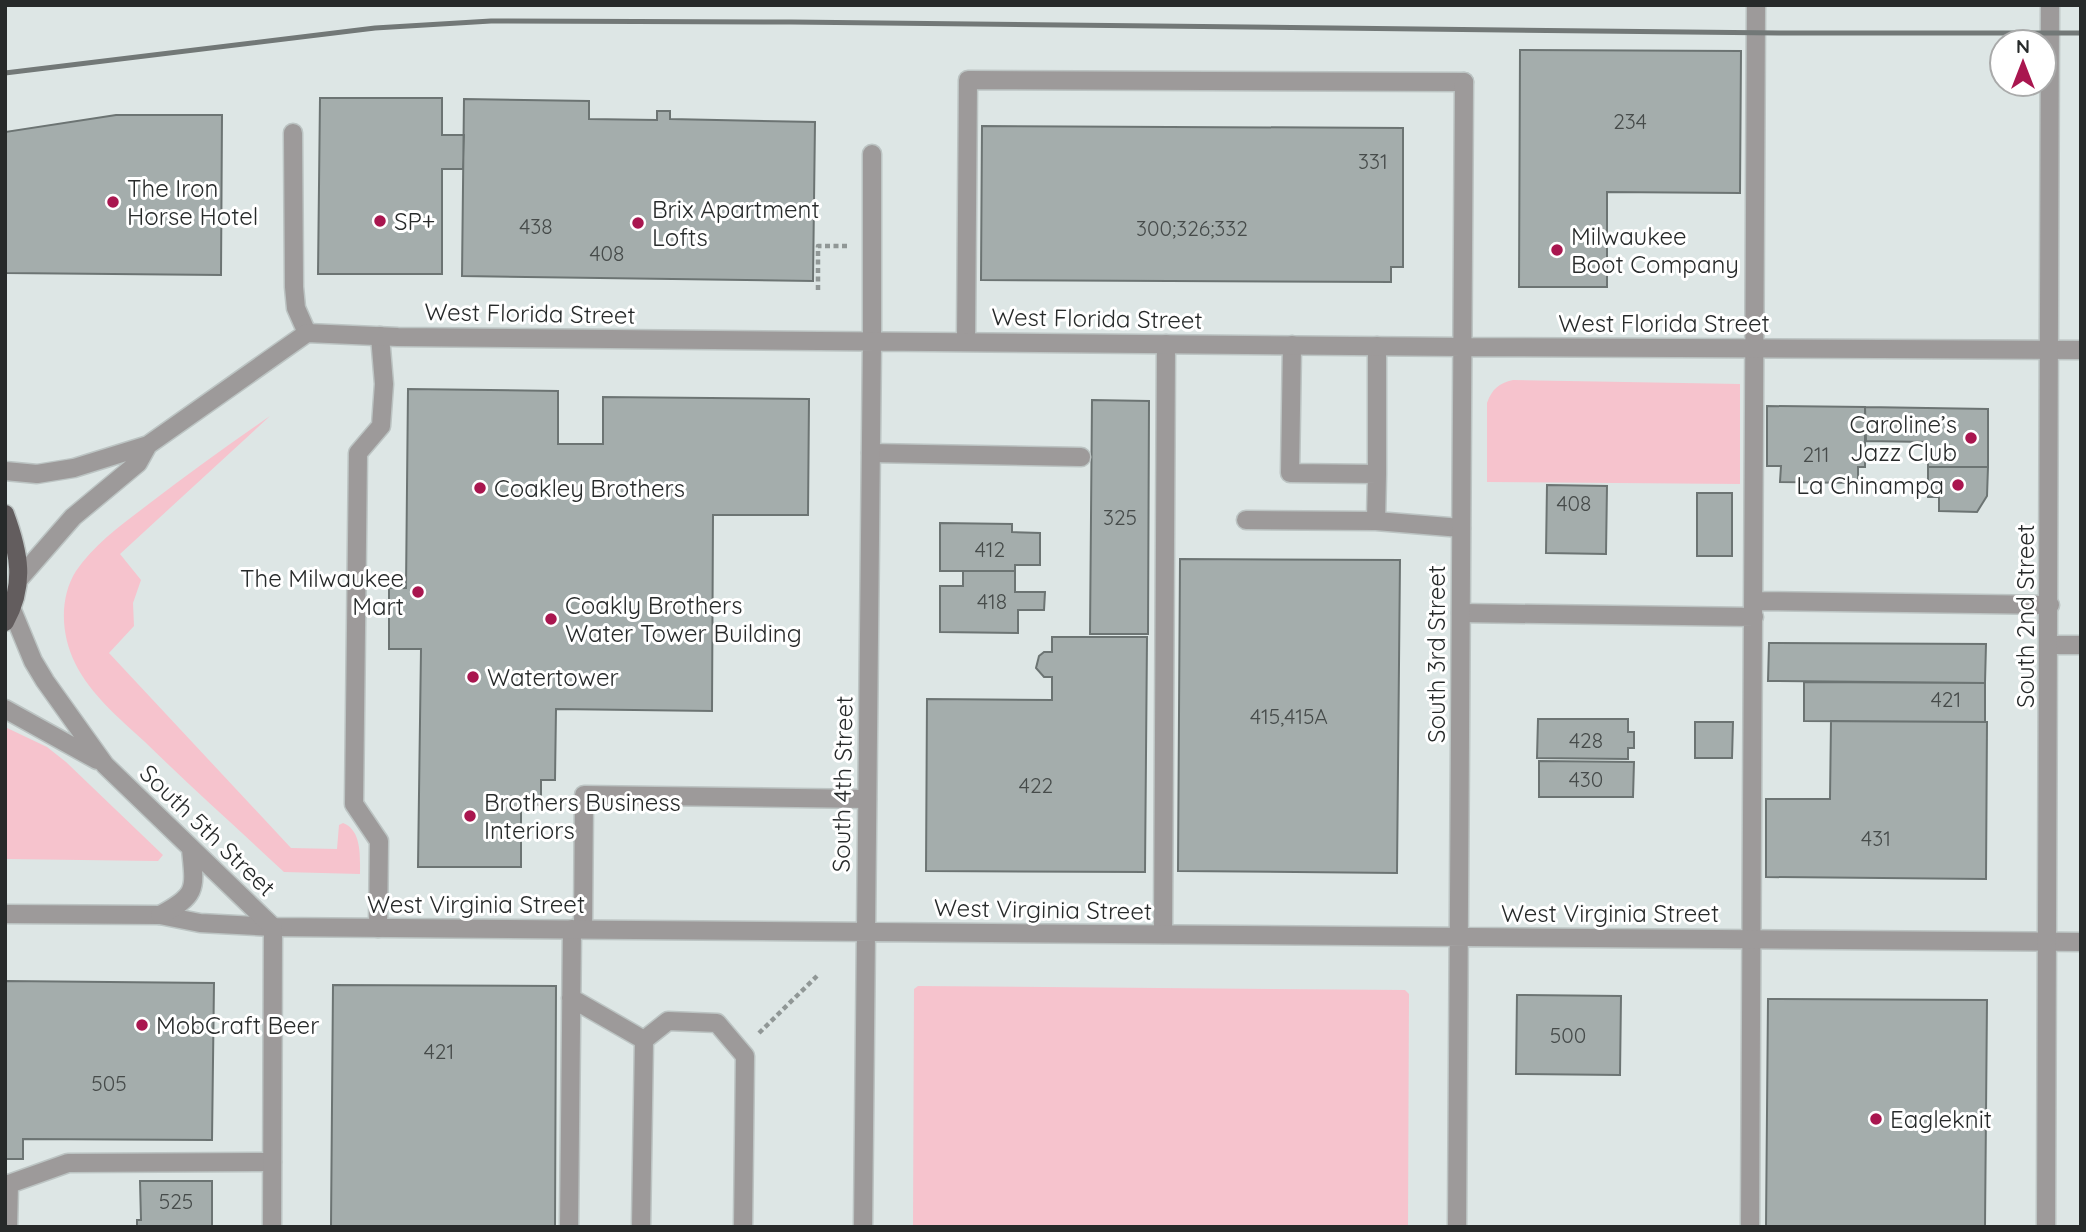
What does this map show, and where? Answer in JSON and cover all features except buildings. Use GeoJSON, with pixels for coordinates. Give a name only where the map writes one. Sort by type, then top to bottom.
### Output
{"type":"FeatureCollection","features":[{"type":"Feature","properties":{"kind":"main road"},"geometry":{"type":"LineString","coordinates":[[5,514],[17,546],[19,579],[9,616]]}},
{"type":"Feature","properties":{"kind":"street"},"geometry":{"type":"LineString","coordinates":[[1750,1227],[1756,5]]}},
{"type":"Feature","properties":{"kind":"street","name":"South 2nd Street"},"geometry":{"type":"LineString","coordinates":[[2046,1227],[2050,5]]}},
{"type":"Feature","properties":{"kind":"street","name":"South 3rd Street"},"geometry":{"type":"LineString","coordinates":[[966,341],[968,80],[1464,82],[1457,1227]]}},
{"type":"Feature","properties":{"kind":"street"},"geometry":{"type":"LineString","coordinates":[[5,471],[37,474],[74,468],[148,444],[307,333],[300,320],[295,298],[293,132]]}},
{"type":"Feature","properties":{"kind":"street","name":"South 4th Street"},"geometry":{"type":"LineString","coordinates":[[863,1227],[872,154]]}},
{"type":"Feature","properties":{"kind":"street","name":"West Florida Street"},"geometry":{"type":"LineString","coordinates":[[307,333],[380,336],[1462,347],[2081,350]]}},
{"type":"Feature","properties":{"kind":"street"},"geometry":{"type":"LineString","coordinates":[[378,928],[379,841],[354,803],[358,453],[382,426],[384,384],[380,336]]}},
{"type":"Feature","properties":{"kind":"street"},"geometry":{"type":"LineString","coordinates":[[1163,934],[1166,344]]}},
{"type":"Feature","properties":{"kind":"street"},"geometry":{"type":"LineString","coordinates":[[1292,345],[1290,473],[1377,474]]}},
{"type":"Feature","properties":{"kind":"street"},"geometry":{"type":"LineString","coordinates":[[1376,521],[1377,346]]}},
{"type":"Feature","properties":{"kind":"street"},"geometry":{"type":"LineString","coordinates":[[19,579],[74,517],[138,463],[148,444]]}},
{"type":"Feature","properties":{"kind":"street"},"geometry":{"type":"LineString","coordinates":[[871,453],[1081,457]]}},
{"type":"Feature","properties":{"kind":"street"},"geometry":{"type":"LineString","coordinates":[[1246,520],[1376,521],[1461,528]]}},
{"type":"Feature","properties":{"kind":"street"},"geometry":{"type":"LineString","coordinates":[[1461,613],[2050,605]]}},
{"type":"Feature","properties":{"kind":"street","name":"South 5th Street"},"geometry":{"type":"LineString","coordinates":[[9,616],[49,688],[105,765],[273,927],[272,1227]]}},
{"type":"Feature","properties":{"kind":"street"},"geometry":{"type":"LineString","coordinates":[[2049,645],[2081,645]]}},
{"type":"Feature","properties":{"kind":"street","name":"South 5th Street"},"geometry":{"type":"LineString","coordinates":[[5,709],[105,765]]}},
{"type":"Feature","properties":{"kind":"street"},"geometry":{"type":"LineString","coordinates":[[569,1227],[571,998],[584,796],[867,799]]}},
{"type":"Feature","properties":{"kind":"street"},"geometry":{"type":"LineString","coordinates":[[160,915],[181,904],[192,890],[194,877],[191,849]]}},
{"type":"Feature","properties":{"kind":"street","name":"West Virginia Street"},"geometry":{"type":"LineString","coordinates":[[5,914],[160,915],[200,923],[273,927],[2081,942]]}},
{"type":"Feature","properties":{"kind":"street"},"geometry":{"type":"LineString","coordinates":[[571,998],[643,1040]]}},
{"type":"Feature","properties":{"kind":"street"},"geometry":{"type":"LineString","coordinates":[[643,1040],[668,1021],[717,1023],[745,1056],[743,1227]]}},
{"type":"Feature","properties":{"kind":"street"},"geometry":{"type":"LineString","coordinates":[[641,1227],[643,1040]]}},
{"type":"Feature","properties":{"kind":"street"},"geometry":{"type":"LineString","coordinates":[[8,1227],[9,1184],[68,1163],[272,1162]]}},
{"type":"Feature","properties":{"kind":"path"},"geometry":{"type":"LineString","coordinates":[[818,246],[818,290]]}},
{"type":"Feature","properties":{"kind":"path"},"geometry":{"type":"LineString","coordinates":[[740,1050],[817,976]]}},
{"type":"Feature","properties":{"kind":"shaded area"},"geometry":{"type":"Polygon","coordinates":[[[1513,380],[1740,384],[1740,484],[1487,482],[1487,403],[1497,387],[1513,380]]]}},
{"type":"Feature","properties":{"kind":"shaded area"},"geometry":{"type":"Polygon","coordinates":[[[270,416],[120,554],[141,580],[133,603],[134,626],[109,653],[291,848],[337,849],[339,825],[343,823],[349,827],[359,845],[360,874],[284,872],[106,705],[81,674],[67,641],[64,617],[67,593],[76,571],[92,551],[120,526],[270,416]]]}},
{"type":"Feature","properties":{"kind":"shaded area"},"geometry":{"type":"Polygon","coordinates":[[[5,727],[47,747],[66,762],[163,855],[158,861],[5,859],[5,727]]]}},
{"type":"Feature","properties":{"kind":"shaded area"},"geometry":{"type":"Polygon","coordinates":[[[918,986],[1405,990],[1409,994],[1408,1227],[913,1227],[914,989],[918,986]]]}},
{"type":"Feature","properties":{"kind":"railway"},"geometry":{"type":"LineString","coordinates":[[5,73],[375,28],[491,21],[1779,33],[2081,33]]}},
{"type":"Feature","properties":{"kind":"place","name":"The Iron Horse Hotel"},"geometry":{"type":"Point","coordinates":[113,202]}},
{"type":"Feature","properties":{"kind":"place","name":"SP+"},"geometry":{"type":"Point","coordinates":[380,221]}},
{"type":"Feature","properties":{"kind":"place","name":"Brix Apartment Lofts"},"geometry":{"type":"Point","coordinates":[638,223]}},
{"type":"Feature","properties":{"kind":"place","name":"Milwaukee Boot Company"},"geometry":{"type":"Point","coordinates":[1557,250]}},
{"type":"Feature","properties":{"kind":"place","name":"Caroline’s Jazz Club"},"geometry":{"type":"Point","coordinates":[1971,438]}},
{"type":"Feature","properties":{"kind":"place","name":"La Chinampa"},"geometry":{"type":"Point","coordinates":[1958,485]}},
{"type":"Feature","properties":{"kind":"place","name":"Coakley Brothers"},"geometry":{"type":"Point","coordinates":[480,488]}},
{"type":"Feature","properties":{"kind":"place","name":"The Milwaukee Mart"},"geometry":{"type":"Point","coordinates":[418,592]}},
{"type":"Feature","properties":{"kind":"place","name":"Coakly Brothers Water Tower Building"},"geometry":{"type":"Point","coordinates":[551,619]}},
{"type":"Feature","properties":{"kind":"place","name":"Watertower"},"geometry":{"type":"Point","coordinates":[473,677]}},
{"type":"Feature","properties":{"kind":"place","name":"Brothers Business Interiors"},"geometry":{"type":"Point","coordinates":[470,816]}},
{"type":"Feature","properties":{"kind":"place","name":"MobCraft Beer"},"geometry":{"type":"Point","coordinates":[142,1025]}},
{"type":"Feature","properties":{"kind":"place","name":"Eagleknit"},"geometry":{"type":"Point","coordinates":[1876,1119]}}]}
